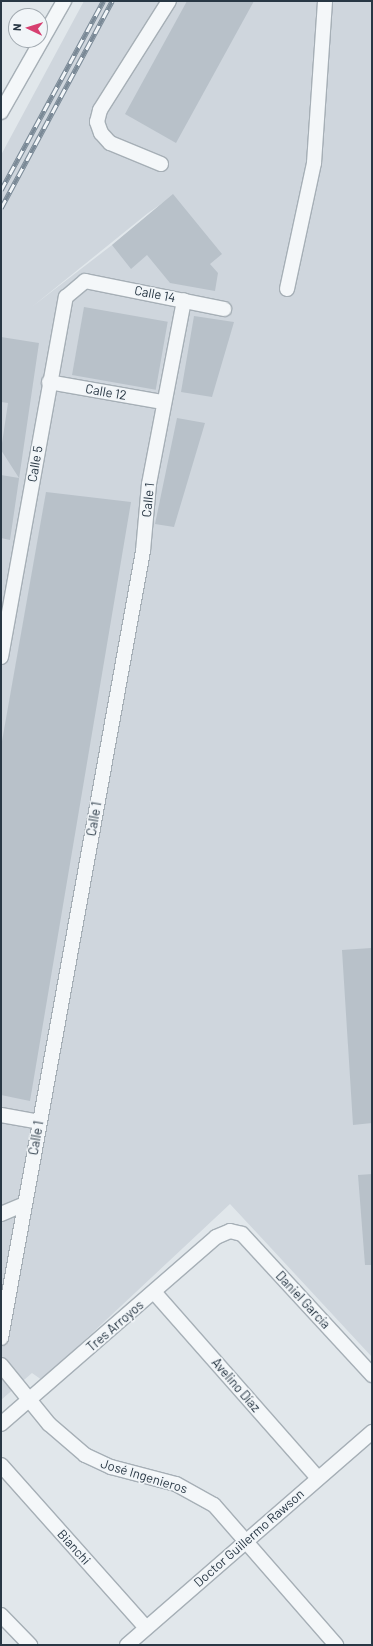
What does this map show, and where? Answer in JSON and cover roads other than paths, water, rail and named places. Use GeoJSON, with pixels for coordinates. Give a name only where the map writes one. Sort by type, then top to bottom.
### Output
{"type":"FeatureCollection","features":[{"type":"Feature","properties":{"kind":"street"},"geometry":{"type":"LineString","coordinates":[[1,112],[64,1]]}},
{"type":"Feature","properties":{"kind":"street"},"geometry":{"type":"LineString","coordinates":[[161,164],[110,143],[101,133],[97,122],[100,110],[169,1]]}},
{"type":"Feature","properties":{"kind":"street"},"geometry":{"type":"LineString","coordinates":[[287,290],[314,163],[325,1]]}},
{"type":"Feature","properties":{"kind":"street","name":"Calle 14"},"geometry":{"type":"LineString","coordinates":[[85,281],[224,309]]}},
{"type":"Feature","properties":{"kind":"street","name":"Calle 5"},"geometry":{"type":"LineString","coordinates":[[1,657],[63,307],[66,297],[85,281]]}},
{"type":"Feature","properties":{"kind":"street","name":"Calle 1"},"geometry":{"type":"LineString","coordinates":[[1,1338],[143,551],[149,484],[163,402],[184,300]]}},
{"type":"Feature","properties":{"kind":"street","name":"Calle 12"},"geometry":{"type":"LineString","coordinates":[[49,382],[163,402]]}},
{"type":"Feature","properties":{"kind":"street"},"geometry":{"type":"LineString","coordinates":[[1,1115],[39,1122]]}},
{"type":"Feature","properties":{"kind":"street"},"geometry":{"type":"LineString","coordinates":[[1,1214],[25,1204]]}},
{"type":"Feature","properties":{"kind":"street","name":"Tres Arroyos"},"geometry":{"type":"LineString","coordinates":[[1,1424],[216,1237],[230,1231]]}},
{"type":"Feature","properties":{"kind":"street","name":"Daniel García"},"geometry":{"type":"LineString","coordinates":[[230,1231],[242,1234],[372,1375]]}},
{"type":"Feature","properties":{"kind":"street","name":"Avelino Díaz"},"geometry":{"type":"LineString","coordinates":[[154,1292],[318,1478]]}},
{"type":"Feature","properties":{"kind":"street","name":"José Ingenieros"},"geometry":{"type":"LineString","coordinates":[[1,1365],[49,1424],[85,1455],[111,1467],[189,1489],[214,1505],[336,1645]]}},
{"type":"Feature","properties":{"kind":"street","name":"Doctor Guillermo Rawson"},"geometry":{"type":"LineString","coordinates":[[127,1645],[372,1432]]}},
{"type":"Feature","properties":{"kind":"street","name":"Bianchi"},"geometry":{"type":"LineString","coordinates":[[1,1466],[146,1628]]}},
{"type":"Feature","properties":{"kind":"street"},"geometry":{"type":"LineString","coordinates":[[1,1615],[30,1645]]}},
{"type":"Feature","properties":{"kind":"railway"},"geometry":{"type":"LineString","coordinates":[[1,190],[103,1]]}},
{"type":"Feature","properties":{"kind":"railway"},"geometry":{"type":"LineString","coordinates":[[1,208],[112,1]]}}]}
